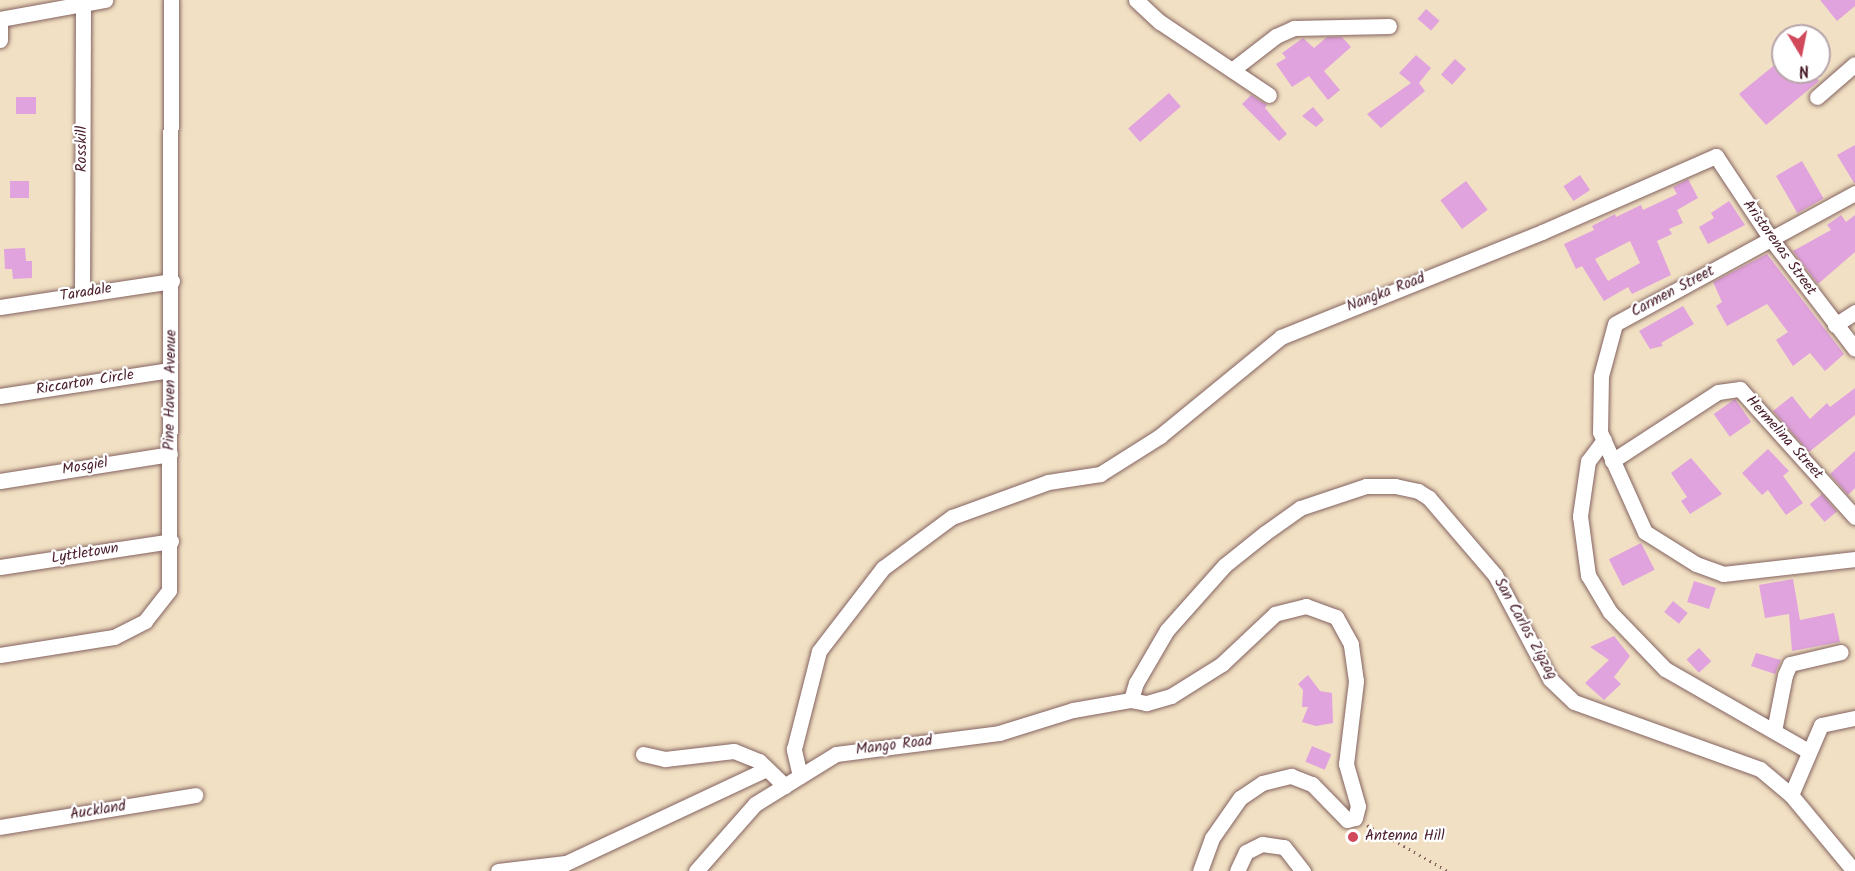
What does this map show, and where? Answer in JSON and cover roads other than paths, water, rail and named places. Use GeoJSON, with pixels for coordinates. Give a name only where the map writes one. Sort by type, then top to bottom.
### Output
{"type":"FeatureCollection","features":[{"type":"Feature","properties":{"kind":"street"},"geometry":{"type":"LineString","coordinates":[[0,40],[0,19],[105,0]]}},
{"type":"Feature","properties":{"kind":"street","name":"Pine Haven Avenue"},"geometry":{"type":"LineString","coordinates":[[0,655],[114,637],[145,621],[169,590],[172,281],[171,0]]}},
{"type":"Feature","properties":{"kind":"street"},"geometry":{"type":"LineString","coordinates":[[1136,0],[1160,22],[1269,95]]}},
{"type":"Feature","properties":{"kind":"street","name":"Rosskill"},"geometry":{"type":"LineString","coordinates":[[82,294],[83,4]]}},
{"type":"Feature","properties":{"kind":"street"},"geometry":{"type":"LineString","coordinates":[[1232,70],[1276,36],[1294,28],[1389,26]]}},
{"type":"Feature","properties":{"kind":"street"},"geometry":{"type":"LineString","coordinates":[[1817,97],[1855,64]]}},
{"type":"Feature","properties":{"kind":"street","name":"Aristorenas Street"},"geometry":{"type":"LineString","coordinates":[[1702,164],[1716,156],[1772,239],[1855,349]]}},
{"type":"Feature","properties":{"kind":"street","name":"Nangka Road"},"geometry":{"type":"LineString","coordinates":[[801,776],[794,748],[819,651],[883,568],[952,516],[1048,482],[1100,474],[1160,436],[1281,337],[1702,164]]}},
{"type":"Feature","properties":{"kind":"street","name":"Carmen Street"},"geometry":{"type":"LineString","coordinates":[[1855,192],[1615,324],[1601,376],[1604,440],[1645,532],[1696,564],[1723,574],[1855,559]]}},
{"type":"Feature","properties":{"kind":"street","name":"Taradale"},"geometry":{"type":"LineString","coordinates":[[0,307],[172,281]]}},
{"type":"Feature","properties":{"kind":"street"},"geometry":{"type":"LineString","coordinates":[[1835,325],[1855,312]]}},
{"type":"Feature","properties":{"kind":"street","name":"Riccarton Circle"},"geometry":{"type":"LineString","coordinates":[[0,396],[170,370]]}},
{"type":"Feature","properties":{"kind":"street","name":"Hermelina Street"},"geometry":{"type":"LineString","coordinates":[[1612,462],[1718,392],[1740,389],[1855,517]]}},
{"type":"Feature","properties":{"kind":"street"},"geometry":{"type":"LineString","coordinates":[[1604,440],[1588,461],[1582,484],[1580,516],[1588,575],[1610,612],[1655,661],[1808,751]]}},
{"type":"Feature","properties":{"kind":"street","name":"Mosgiel"},"geometry":{"type":"LineString","coordinates":[[0,481],[170,454]]}},
{"type":"Feature","properties":{"kind":"street","name":"San Carlos Zigzag"},"geometry":{"type":"LineString","coordinates":[[1131,700],[1136,683],[1167,630],[1225,565],[1265,533],[1300,508],[1366,486],[1395,486],[1418,491],[1429,498],[1495,575],[1550,679],[1574,702],[1621,722],[1737,758],[1760,769],[1791,795],[1851,870]]}},
{"type":"Feature","properties":{"kind":"street","name":"Lyttletown"},"geometry":{"type":"LineString","coordinates":[[0,567],[171,541]]}},
{"type":"Feature","properties":{"kind":"street"},"geometry":{"type":"LineString","coordinates":[[1131,700],[1146,703],[1171,696],[1222,664],[1275,614],[1306,606],[1336,617],[1351,644],[1356,681],[1347,764],[1358,806],[1354,818],[1347,820],[1312,784],[1291,776],[1262,783],[1240,798],[1212,838],[1200,871]]}},
{"type":"Feature","properties":{"kind":"street"},"geometry":{"type":"LineString","coordinates":[[1774,731],[1785,675],[1790,664],[1841,652]]}},
{"type":"Feature","properties":{"kind":"street","name":"Mango Road"},"geometry":{"type":"LineString","coordinates":[[696,871],[755,804],[836,754],[999,733],[1072,710],[1131,700]]}},
{"type":"Feature","properties":{"kind":"street"},"geometry":{"type":"LineString","coordinates":[[1791,795],[1821,725],[1855,718]]}},
{"type":"Feature","properties":{"kind":"street"},"geometry":{"type":"LineString","coordinates":[[643,754],[665,759],[734,751],[767,769],[785,786]]}},
{"type":"Feature","properties":{"kind":"street"},"geometry":{"type":"LineString","coordinates":[[498,871],[566,863],[767,769]]}},
{"type":"Feature","properties":{"kind":"street","name":"Auckland"},"geometry":{"type":"LineString","coordinates":[[0,826],[195,795]]}},
{"type":"Feature","properties":{"kind":"street"},"geometry":{"type":"LineString","coordinates":[[1237,871],[1246,852],[1262,844],[1284,847],[1303,871]]}},
{"type":"Feature","properties":{"kind":"place","name":"Antenna Hill"},"geometry":{"type":"Point","coordinates":[1353,837]}}]}
